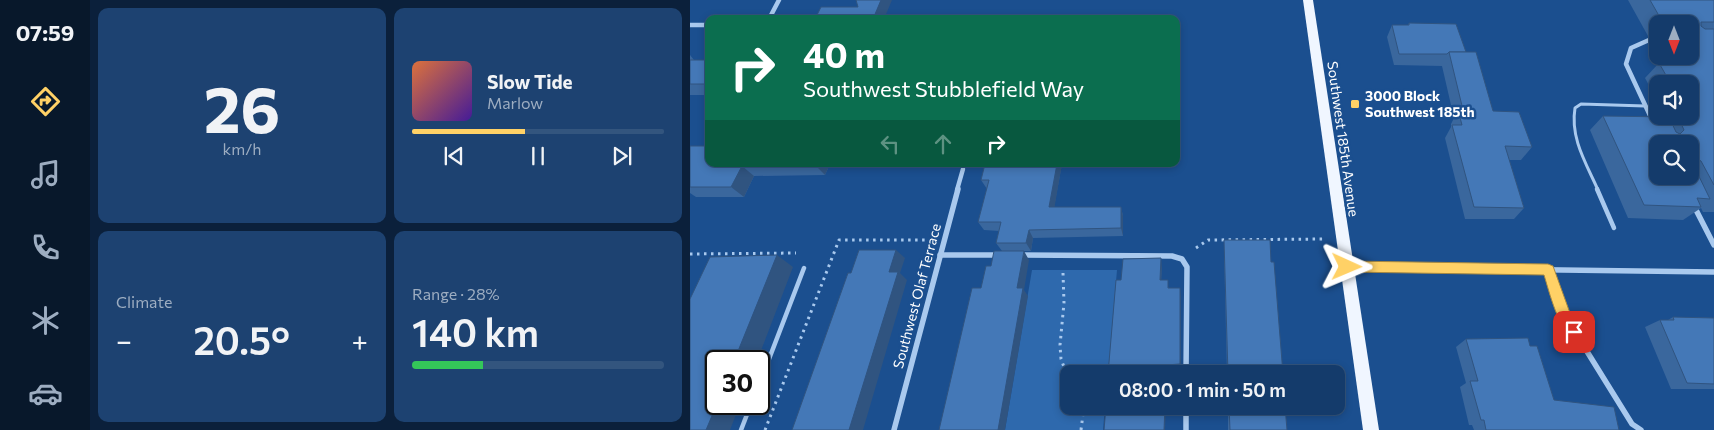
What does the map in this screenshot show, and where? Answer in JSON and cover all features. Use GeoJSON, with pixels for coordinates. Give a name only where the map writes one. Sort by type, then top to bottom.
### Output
{"type":"FeatureCollection","features":[{"type":"Feature","properties":{"kind":"main road","name":"Southwest 185th Avenue"},"geometry":{"type":"LineString","coordinates":[[1308,0],[1371,430]]}},
{"type":"Feature","properties":{"kind":"street"},"geometry":{"type":"LineString","coordinates":[[770,15],[779,0]]}},
{"type":"Feature","properties":{"kind":"street"},"geometry":{"type":"LineString","coordinates":[[690,25],[705,25]]}},
{"type":"Feature","properties":{"kind":"street"},"geometry":{"type":"LineString","coordinates":[[1649,40],[1631,48],[1626,64],[1656,129]]}},
{"type":"Feature","properties":{"kind":"street","name":"Southwest Olaf Terrace"},"geometry":{"type":"LineString","coordinates":[[894,430],[964,168]]}},
{"type":"Feature","properties":{"kind":"street"},"geometry":{"type":"LineString","coordinates":[[1693,202],[1714,245]]}},
{"type":"Feature","properties":{"kind":"street"},"geometry":{"type":"LineString","coordinates":[[940,255],[1006,255]]}},
{"type":"Feature","properties":{"kind":"street"},"geometry":{"type":"LineString","coordinates":[[1016,255],[1172,256],[1182,259],[1187,268],[1186,365]]}},
{"type":"Feature","properties":{"kind":"street"},"geometry":{"type":"LineString","coordinates":[[1347,267],[1714,272]]}},
{"type":"Feature","properties":{"kind":"street"},"geometry":{"type":"LineString","coordinates":[[1548,270],[1564,316],[1632,424],[1641,430]]}},
{"type":"Feature","properties":{"kind":"street"},"geometry":{"type":"LineString","coordinates":[[1186,415],[1186,430]]}},
{"type":"Feature","properties":{"kind":"lane"},"geometry":{"type":"LineString","coordinates":[[1614,228],[1575,138],[1573,121],[1575,108],[1581,104],[1645,106]]}},
{"type":"Feature","properties":{"kind":"lane"},"geometry":{"type":"LineString","coordinates":[[770,356],[804,268]]}},
{"type":"Feature","properties":{"kind":"lane"},"geometry":{"type":"LineString","coordinates":[[741,430],[747,415]]}},
{"type":"Feature","properties":{"kind":"path"},"geometry":{"type":"LineString","coordinates":[[1182,259],[1208,240],[1343,239]]}},
{"type":"Feature","properties":{"kind":"path"},"geometry":{"type":"LineString","coordinates":[[765,430],[839,240],[944,240]]}},
{"type":"Feature","properties":{"kind":"path"},"geometry":{"type":"LineString","coordinates":[[690,254],[789,252],[801,257],[804,268]]}},
{"type":"Feature","properties":{"kind":"path"},"geometry":{"type":"LineString","coordinates":[[1062,256],[1064,303],[1061,360],[1063,365]]}},
{"type":"Feature","properties":{"kind":"path"},"geometry":{"type":"LineString","coordinates":[[1081,430],[1083,415]]}},
{"type":"Feature","properties":{"kind":"shaded area"},"geometry":{"type":"Polygon","coordinates":[[[1032,270],[1117,270],[1109,365],[1060,365],[1060,415],[1104,415],[1103,430],[1005,430],[1032,270]]]}},
{"type":"Feature","properties":{"kind":"building"},"geometry":{"type":"Polygon","coordinates":[[[856,0],[881,0],[875,15],[817,15],[821,7],[858,7],[856,0]]]}},
{"type":"Feature","properties":{"kind":"building"},"geometry":{"type":"Polygon","coordinates":[[[1650,0],[1714,0],[1714,22],[1701,22],[1701,26],[1705,29],[1714,29],[1714,185],[1699,160],[1699,135],[1649,135],[1649,185],[1699,185],[1699,176],[1710,199],[1697,198],[1701,207],[1644,205],[1603,116],[1649,117],[1649,125],[1673,125],[1676,132],[1680,134],[1684,130],[1682,125],[1699,125],[1699,75],[1666,75],[1660,65],[1699,65],[1699,15],[1659,15],[1650,0]]]}},
{"type":"Feature","properties":{"kind":"building"},"geometry":{"type":"Polygon","coordinates":[[[1409,23],[1456,24],[1466,52],[1399,54],[1392,25],[1409,25],[1409,23]]]}},
{"type":"Feature","properties":{"kind":"building"},"geometry":{"type":"Polygon","coordinates":[[[1449,52],[1476,52],[1493,111],[1519,112],[1532,147],[1505,146],[1524,208],[1474,207],[1452,125],[1462,125],[1458,110],[1463,110],[1449,52]]]}},
{"type":"Feature","properties":{"kind":"building"},"geometry":{"type":"Polygon","coordinates":[[[690,60],[705,60],[705,84],[690,84],[690,60]]]}},
{"type":"Feature","properties":{"kind":"building"},"geometry":{"type":"Polygon","coordinates":[[[690,146],[705,146],[705,167],[741,167],[731,187],[690,187],[690,146]]]}},
{"type":"Feature","properties":{"kind":"building"},"geometry":{"type":"Polygon","coordinates":[[[984,167],[1056,167],[1049,207],[1121,207],[1121,228],[1029,230],[1026,243],[996,243],[1001,222],[978,222],[989,180],[981,180],[984,167]]]}},
{"type":"Feature","properties":{"kind":"building"},"geometry":{"type":"Polygon","coordinates":[[[1224,240],[1270,240],[1271,262],[1274,262],[1282,365],[1228,365],[1224,240]]]}},
{"type":"Feature","properties":{"kind":"building"},"geometry":{"type":"Polygon","coordinates":[[[859,250],[896,250],[889,272],[898,272],[849,430],[792,430],[848,273],[851,273],[859,250]]]}},
{"type":"Feature","properties":{"kind":"building"},"geometry":{"type":"Polygon","coordinates":[[[994,251],[1024,251],[1017,288],[1023,288],[998,430],[939,430],[972,288],[981,288],[986,266],[991,266],[994,251]]]}},
{"type":"Feature","properties":{"kind":"building"},"geometry":{"type":"Polygon","coordinates":[[[777,255],[738,350],[705,350],[705,415],[712,415],[706,430],[690,430],[690,299],[710,257],[777,255]]]}},
{"type":"Feature","properties":{"kind":"building"},"geometry":{"type":"Polygon","coordinates":[[[1161,258],[1160,280],[1168,280],[1168,288],[1180,288],[1180,364],[1109,365],[1116,280],[1121,280],[1123,259],[1161,258]]]}},
{"type":"Feature","properties":{"kind":"building"},"geometry":{"type":"Polygon","coordinates":[[[1673,317],[1714,318],[1714,384],[1687,383],[1660,320],[1674,320],[1673,317]]]}},
{"type":"Feature","properties":{"kind":"building"},"geometry":{"type":"Polygon","coordinates":[[[1528,338],[1530,346],[1537,346],[1554,400],[1614,407],[1619,430],[1486,430],[1484,420],[1481,420],[1470,381],[1478,381],[1466,339],[1528,338]]]}},
{"type":"Feature","properties":{"kind":"building"},"geometry":{"type":"Polygon","coordinates":[[[1105,415],[1165,415],[1164,430],[1104,430],[1105,415]]]}},
{"type":"Feature","properties":{"kind":"building"},"geometry":{"type":"Polygon","coordinates":[[[1229,415],[1286,415],[1287,430],[1230,430],[1229,415]]]}},
{"type":"Feature","properties":{"kind":"place","name":"3000 Block Southwest 185th"},"geometry":{"type":"Point","coordinates":[1355,104]}},
{"type":"Feature","properties":{"kind":"route"},"geometry":{"type":"LineString","coordinates":[[1347,267],[1548,270],[1564,316],[1574,332]]}}]}
